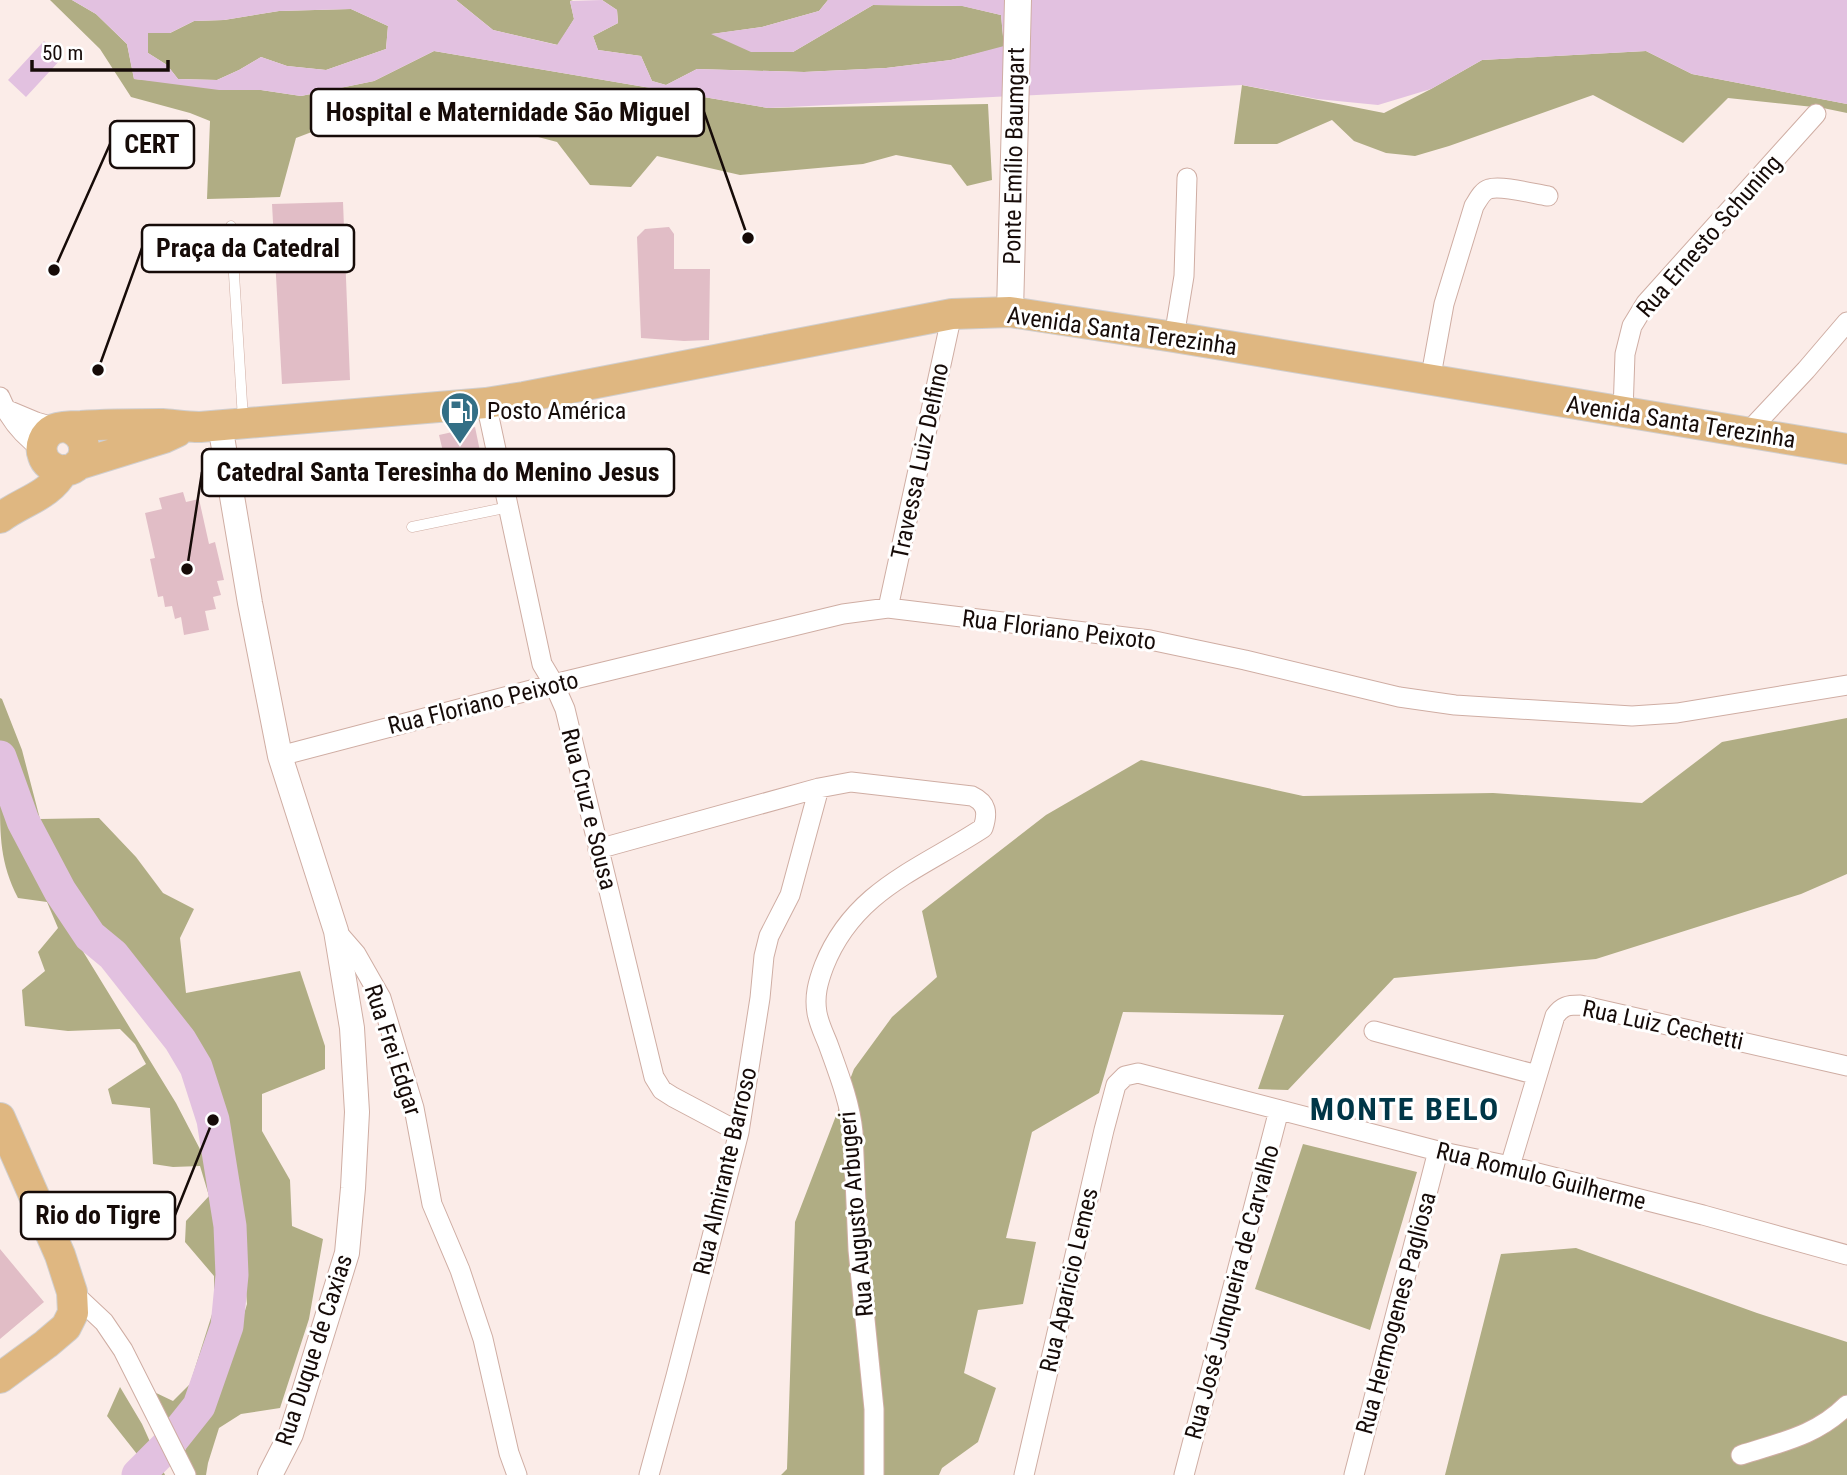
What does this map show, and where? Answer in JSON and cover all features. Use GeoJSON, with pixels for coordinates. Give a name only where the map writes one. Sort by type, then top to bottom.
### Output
{"type":"FeatureCollection","features":[{"type":"Feature","properties":{"kind":"main road","name":"Ponte Emílio Baumgart"},"geometry":{"type":"LineString","coordinates":[[1010,312],[1018,0]]}},
{"type":"Feature","properties":{"kind":"main road","name":"Avenida Santa Terezinha"},"geometry":{"type":"LineString","coordinates":[[58,449],[164,424],[188,427],[486,403],[952,314],[1010,312],[1847,449]]}},
{"type":"Feature","properties":{"kind":"main road","name":"Avenida Santa Terezinha"},"geometry":{"type":"LineString","coordinates":[[58,449],[164,438],[188,427]]}},
{"type":"Feature","properties":{"kind":"main road"},"geometry":{"type":"LineString","coordinates":[[4,515],[57,483],[58,449]]}},
{"type":"Feature","properties":{"kind":"main road"},"geometry":{"type":"LineString","coordinates":[[0,1118],[60,1255],[72,1292],[73,1313],[66,1326],[46,1344],[0,1378]]}},
{"type":"Feature","properties":{"kind":"street","name":"Rua Ernesto Schuning"},"geometry":{"type":"LineString","coordinates":[[1623,412],[1625,354],[1632,326],[1646,303],[1816,114]]}},
{"type":"Feature","properties":{"kind":"street"},"geometry":{"type":"LineString","coordinates":[[1174,337],[1184,276],[1187,178]]}},
{"type":"Feature","properties":{"kind":"street"},"geometry":{"type":"LineString","coordinates":[[1430,381],[1444,304],[1464,235],[1480,195],[1487,189],[1499,188],[1548,196]]}},
{"type":"Feature","properties":{"kind":"street","name":"Travessa Luiz Delfino"},"geometry":{"type":"LineString","coordinates":[[888,608],[952,314]]}},
{"type":"Feature","properties":{"kind":"street"},"geometry":{"type":"LineString","coordinates":[[1748,432],[1847,322]]}},
{"type":"Feature","properties":{"kind":"street"},"geometry":{"type":"LineString","coordinates":[[2,403],[22,433],[58,449]]}},
{"type":"Feature","properties":{"kind":"street","name":"Rua Cruz e Sousa"},"geometry":{"type":"LineString","coordinates":[[486,403],[542,664],[565,709],[654,1077],[662,1090],[739,1132]]}},
{"type":"Feature","properties":{"kind":"street","name":"Rua Frei Edgar"},"geometry":{"type":"LineString","coordinates":[[232,424],[250,603],[279,756],[336,931],[356,954],[381,998],[414,1108],[432,1204],[460,1270],[483,1339],[509,1453],[517,1475]]}},
{"type":"Feature","properties":{"kind":"street","name":"Rua Floriano Peixoto"},"geometry":{"type":"LineString","coordinates":[[279,756],[554,684],[843,614],[888,608],[1150,640],[1399,697],[1455,705],[1632,716],[1677,713],[1847,685]]}},
{"type":"Feature","properties":{"kind":"street","name":"Rua Augusto Arbugeri"},"geometry":{"type":"LineString","coordinates":[[598,849],[819,788],[851,782],[972,796],[981,800],[986,818],[983,828],[896,880],[864,904],[830,952],[817,984],[817,1014],[852,1121],[858,1250],[874,1409],[874,1475]]}},
{"type":"Feature","properties":{"kind":"street","name":"Rua Almirante Barroso"},"geometry":{"type":"LineString","coordinates":[[649,1475],[739,1132],[764,956],[769,936],[790,895],[819,788]]}},
{"type":"Feature","properties":{"kind":"street","name":"Rua Duque de Caxias"},"geometry":{"type":"LineString","coordinates":[[270,1475],[291,1434],[347,1253],[357,1112],[352,1028],[336,931]]}},
{"type":"Feature","properties":{"kind":"street","name":"Rua Luiz Cechetti"},"geometry":{"type":"LineString","coordinates":[[1510,1166],[1555,1016],[1560,1008],[1569,1005],[1580,1005],[1847,1066]]}},
{"type":"Feature","properties":{"kind":"street"},"geometry":{"type":"LineString","coordinates":[[1374,1031],[1536,1074]]}},
{"type":"Feature","properties":{"kind":"street","name":"Rua Romulo Guilherme"},"geometry":{"type":"LineString","coordinates":[[1116,1085],[1125,1076],[1138,1073],[1438,1151],[1510,1166],[1703,1215],[1847,1255]]}},
{"type":"Feature","properties":{"kind":"street","name":"Rua Aparicio Lemes"},"geometry":{"type":"LineString","coordinates":[[1024,1475],[1116,1085]]}},
{"type":"Feature","properties":{"kind":"street","name":"Rua José Junqueira de Carvalho"},"geometry":{"type":"LineString","coordinates":[[1184,1475],[1279,1110]]}},
{"type":"Feature","properties":{"kind":"street","name":"Rua Hermogenes Pagliosa"},"geometry":{"type":"LineString","coordinates":[[1354,1475],[1438,1151]]}},
{"type":"Feature","properties":{"kind":"street"},"geometry":{"type":"LineString","coordinates":[[72,1292],[104,1322],[123,1350],[186,1475]]}},
{"type":"Feature","properties":{"kind":"street"},"geometry":{"type":"LineString","coordinates":[[1741,1455],[1824,1425],[1847,1405]]}},
{"type":"Feature","properties":{"kind":"lane"},"geometry":{"type":"LineString","coordinates":[[231,226],[232,424]]}},
{"type":"Feature","properties":{"kind":"lane"},"geometry":{"type":"LineString","coordinates":[[412,527],[509,507]]}},
{"type":"Feature","properties":{"kind":"shaded area"},"geometry":{"type":"Polygon","coordinates":[[[50,0],[72,0],[96,14],[127,44],[134,79],[301,96],[374,81],[434,51],[768,108],[988,104],[992,180],[967,186],[951,165],[896,155],[863,164],[740,175],[657,156],[631,187],[590,185],[557,142],[462,117],[406,96],[296,138],[280,197],[207,199],[210,121],[131,97],[100,49],[50,0]]]}},
{"type":"Feature","properties":{"kind":"shaded area"},"geometry":{"type":"Polygon","coordinates":[[[72,0],[456,0],[493,30],[557,45],[574,19],[570,1],[602,0],[617,10],[618,23],[593,36],[598,50],[641,56],[652,81],[666,85],[697,69],[804,72],[886,68],[951,60],[1004,46],[1001,15],[962,6],[873,5],[793,52],[751,52],[711,34],[762,27],[819,11],[828,0],[1847,0],[1847,104],[1692,74],[1646,51],[1482,60],[1431,89],[1378,105],[1317,99],[1242,85],[768,108],[434,51],[374,81],[301,96],[261,90],[219,90],[134,79],[127,44],[96,14],[72,0]],[[351,9],[279,11],[224,20],[194,21],[170,33],[148,33],[148,53],[167,65],[178,79],[217,80],[261,57],[287,66],[326,70],[386,49],[388,26],[351,9]]]}},
{"type":"Feature","properties":{"kind":"shaded area"},"geometry":{"type":"Polygon","coordinates":[[[456,0],[573,0],[570,1],[574,19],[558,45],[493,30],[456,0]]]}},
{"type":"Feature","properties":{"kind":"shaded area"},"geometry":{"type":"Polygon","coordinates":[[[602,0],[828,0],[819,11],[762,27],[712,34],[793,52],[873,5],[963,6],[1001,15],[1004,47],[951,60],[886,68],[804,72],[697,69],[666,85],[652,81],[641,56],[598,50],[593,36],[618,23],[617,10],[602,0]]]}},
{"type":"Feature","properties":{"kind":"shaded area"},"geometry":{"type":"Polygon","coordinates":[[[351,9],[388,26],[386,49],[326,70],[287,66],[261,57],[217,80],[178,79],[167,65],[148,53],[148,32],[170,33],[194,21],[224,20],[279,11],[351,9]]]}},
{"type":"Feature","properties":{"kind":"shaded area"},"geometry":{"type":"Polygon","coordinates":[[[44,41],[62,58],[26,97],[8,80],[44,41]]]}},
{"type":"Feature","properties":{"kind":"shaded area"},"geometry":{"type":"Polygon","coordinates":[[[1646,51],[1692,74],[1847,104],[1847,113],[1728,98],[1683,143],[1593,95],[1415,156],[1386,153],[1354,141],[1332,120],[1277,144],[1234,144],[1242,85],[1384,113],[1482,60],[1646,51]]]}},
{"type":"Feature","properties":{"kind":"shaded area"},"geometry":{"type":"Polygon","coordinates":[[[0,698],[22,750],[40,819],[99,818],[136,857],[163,893],[194,909],[180,938],[186,993],[300,971],[325,1046],[325,1069],[262,1094],[262,1131],[290,1180],[292,1226],[323,1239],[309,1319],[280,1408],[241,1414],[219,1428],[206,1475],[193,1475],[183,1454],[226,1374],[247,1304],[241,1224],[203,1070],[179,1030],[49,864],[0,746],[0,698]]]}},
{"type":"Feature","properties":{"kind":"shaded area"},"geometry":{"type":"Polygon","coordinates":[[[1847,718],[1847,874],[1801,894],[1596,959],[1394,978],[1288,1090],[1258,1089],[1284,1015],[1123,1012],[1099,1093],[1032,1132],[1006,1238],[1036,1242],[1023,1304],[978,1310],[964,1373],[996,1388],[978,1442],[942,1468],[939,1475],[781,1475],[787,1469],[795,1222],[854,1069],[892,1017],[937,977],[922,911],[1046,815],[1141,760],[1303,796],[1493,793],[1642,803],[1722,742],[1847,718]]]}},
{"type":"Feature","properties":{"kind":"shaded area"},"geometry":{"type":"Polygon","coordinates":[[[0,797],[30,865],[176,1103],[216,1180],[224,1231],[224,1291],[206,1376],[174,1434],[152,1391],[173,1401],[190,1384],[214,1308],[214,1276],[185,1242],[186,1221],[209,1196],[200,1166],[173,1167],[153,1164],[150,1108],[112,1104],[108,1089],[146,1064],[135,1044],[120,1029],[68,1031],[25,1026],[22,990],[45,971],[38,952],[58,928],[47,902],[18,898],[12,885],[2,849],[0,797]]]}},
{"type":"Feature","properties":{"kind":"shaded area"},"geometry":{"type":"Polygon","coordinates":[[[1303,1144],[1417,1172],[1370,1330],[1255,1289],[1303,1144]]]}},
{"type":"Feature","properties":{"kind":"shaded area"},"geometry":{"type":"Polygon","coordinates":[[[1576,1248],[1847,1342],[1847,1475],[1445,1475],[1501,1254],[1576,1248]]]}},
{"type":"Feature","properties":{"kind":"shaded area"},"geometry":{"type":"Polygon","coordinates":[[[120,1387],[142,1424],[165,1475],[141,1475],[148,1468],[107,1416],[120,1387]]]}},
{"type":"Feature","properties":{"kind":"building"},"geometry":{"type":"Polygon","coordinates":[[[343,202],[350,380],[282,384],[272,204],[343,202]]]}},
{"type":"Feature","properties":{"kind":"building"},"geometry":{"type":"Polygon","coordinates":[[[669,227],[674,234],[674,269],[710,269],[709,340],[641,338],[637,237],[645,229],[669,227]]]}},
{"type":"Feature","properties":{"kind":"building","name":"Posto América"},"geometry":{"type":"Polygon","coordinates":[[[475,427],[481,456],[446,464],[439,435],[475,427]]]}},
{"type":"Feature","properties":{"kind":"building"},"geometry":{"type":"Polygon","coordinates":[[[183,492],[186,502],[199,499],[209,544],[215,542],[224,580],[217,581],[221,595],[213,597],[216,609],[205,611],[209,630],[184,635],[181,617],[175,619],[172,606],[165,607],[163,596],[158,597],[150,559],[155,558],[145,513],[162,509],[159,498],[183,492]]]}},
{"type":"Feature","properties":{"kind":"building"},"geometry":{"type":"Polygon","coordinates":[[[0,1249],[44,1302],[0,1339],[0,1249]]]}},
{"type":"Feature","properties":{"kind":"waterway"},"geometry":{"type":"LineString","coordinates":[[0,757],[23,821],[60,891],[90,936],[113,955],[180,1040],[196,1067],[213,1120],[230,1226],[232,1275],[227,1326],[199,1406],[168,1445],[138,1475]]}},
{"type":"Feature","properties":{"kind":"place","name":"Hospital e Maternidade São Miguel"},"geometry":{"type":"Point","coordinates":[748,238]}},
{"type":"Feature","properties":{"kind":"place","name":"CERT"},"geometry":{"type":"Point","coordinates":[54,270]}},
{"type":"Feature","properties":{"kind":"place","name":"Praça da Catedral"},"geometry":{"type":"Point","coordinates":[98,370]}},
{"type":"Feature","properties":{"kind":"place","name":"Posto América"},"geometry":{"type":"Point","coordinates":[460,445]}},
{"type":"Feature","properties":{"kind":"place","name":"Catedral Santa Teresinha do Menino Jesus"},"geometry":{"type":"Point","coordinates":[187,569]}},
{"type":"Feature","properties":{"kind":"place","name":"Rio do Tigre"},"geometry":{"type":"Point","coordinates":[213,1120]}},
{"type":"Feature","properties":{"kind":"district","name":"MONTE BELO"},"geometry":{"type":"Point","coordinates":[1405,1109]}}]}
